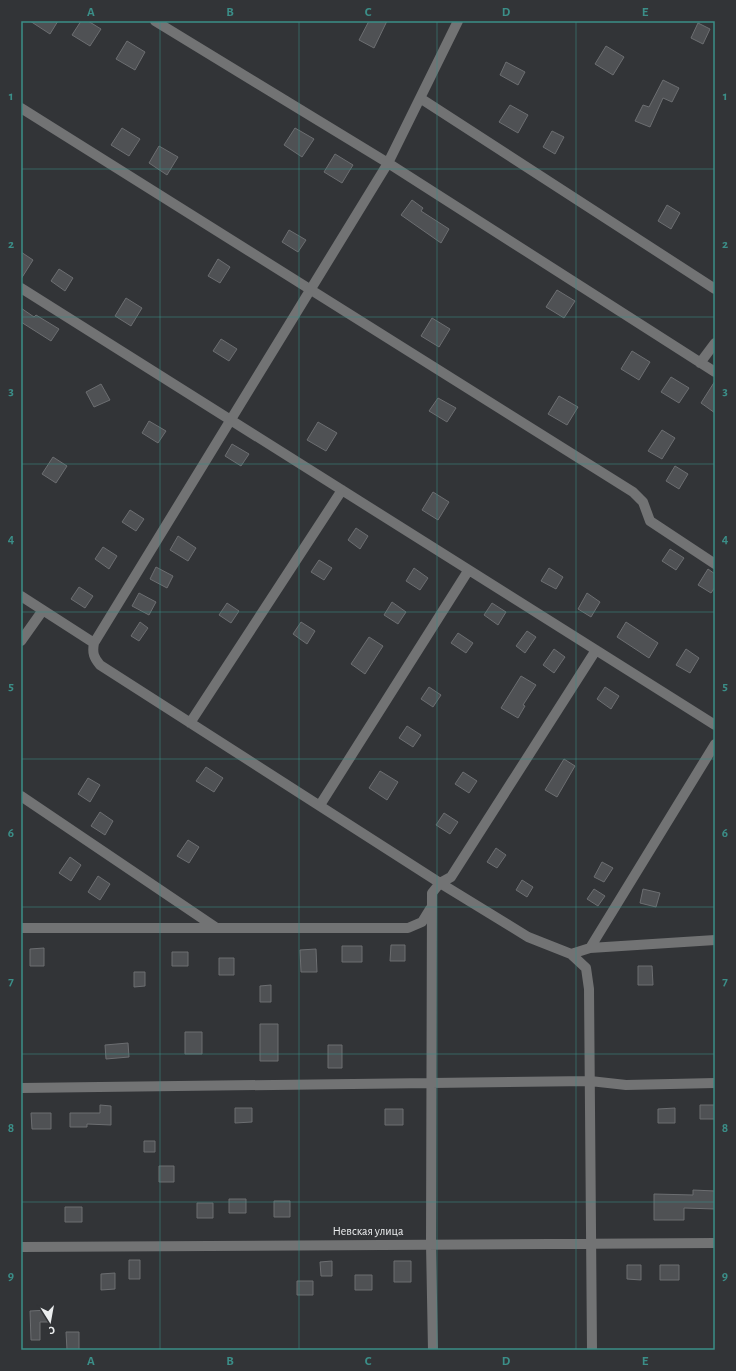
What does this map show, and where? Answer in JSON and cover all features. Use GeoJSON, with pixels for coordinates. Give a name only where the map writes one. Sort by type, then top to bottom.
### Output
{"type":"FeatureCollection","features":[{"type":"Feature","properties":{"kind":"street"},"geometry":{"type":"LineString","coordinates":[[155,21],[388,164],[715,372]]}},
{"type":"Feature","properties":{"kind":"street"},"geometry":{"type":"LineString","coordinates":[[458,21],[388,164],[94,643],[93,651],[100,666],[440,883],[528,937],[571,954],[586,968],[589,989],[592,1350]]}},
{"type":"Feature","properties":{"kind":"street"},"geometry":{"type":"LineString","coordinates":[[420,98],[715,289]]}},
{"type":"Feature","properties":{"kind":"street"},"geometry":{"type":"LineString","coordinates":[[21,108],[633,492],[643,502],[650,521],[715,564]]}},
{"type":"Feature","properties":{"kind":"street"},"geometry":{"type":"LineString","coordinates":[[21,288],[468,571],[715,725]]}},
{"type":"Feature","properties":{"kind":"street"},"geometry":{"type":"LineString","coordinates":[[700,363],[715,343]]}},
{"type":"Feature","properties":{"kind":"street"},"geometry":{"type":"LineString","coordinates":[[190,723],[342,490]]}},
{"type":"Feature","properties":{"kind":"street"},"geometry":{"type":"LineString","coordinates":[[320,805],[468,571]]}},
{"type":"Feature","properties":{"kind":"street"},"geometry":{"type":"LineString","coordinates":[[21,596],[94,643]]}},
{"type":"Feature","properties":{"kind":"street"},"geometry":{"type":"LineString","coordinates":[[21,640],[44,610]]}},
{"type":"Feature","properties":{"kind":"street"},"geometry":{"type":"LineString","coordinates":[[434,1350],[431,1244],[432,893],[440,883],[451,877],[596,650]]}},
{"type":"Feature","properties":{"kind":"street"},"geometry":{"type":"LineString","coordinates":[[590,948],[715,744]]}},
{"type":"Feature","properties":{"kind":"street"},"geometry":{"type":"LineString","coordinates":[[21,796],[215,927]]}},
{"type":"Feature","properties":{"kind":"street"},"geometry":{"type":"LineString","coordinates":[[21,928],[408,928],[422,922],[431,908]]}},
{"type":"Feature","properties":{"kind":"street"},"geometry":{"type":"LineString","coordinates":[[571,954],[590,948],[715,940]]}},
{"type":"Feature","properties":{"kind":"street"},"geometry":{"type":"LineString","coordinates":[[21,1088],[590,1082],[626,1085],[715,1083]]}},
{"type":"Feature","properties":{"kind":"street","name":"Невская улица"},"geometry":{"type":"LineString","coordinates":[[21,1247],[715,1243]]}},
{"type":"Feature","properties":{"kind":"building"},"geometry":{"type":"Polygon","coordinates":[[[30,21],[58,21],[50,34],[30,21]]]}},
{"type":"Feature","properties":{"kind":"building"},"geometry":{"type":"Polygon","coordinates":[[[81,21],[88,21],[101,29],[90,46],[72,35],[81,21]]]}},
{"type":"Feature","properties":{"kind":"building"},"geometry":{"type":"Polygon","coordinates":[[[369,21],[387,21],[374,48],[359,40],[369,21]]]}},
{"type":"Feature","properties":{"kind":"building"},"geometry":{"type":"Polygon","coordinates":[[[698,23],[710,29],[703,44],[691,38],[698,23]]]}},
{"type":"Feature","properties":{"kind":"building"},"geometry":{"type":"Polygon","coordinates":[[[127,41],[145,52],[135,70],[116,59],[127,41]]]}},
{"type":"Feature","properties":{"kind":"building"},"geometry":{"type":"Polygon","coordinates":[[[606,46],[624,57],[613,75],[595,64],[606,46]]]}},
{"type":"Feature","properties":{"kind":"building"},"geometry":{"type":"Polygon","coordinates":[[[506,62],[525,72],[518,85],[500,75],[506,62]]]}},
{"type":"Feature","properties":{"kind":"building"},"geometry":{"type":"Polygon","coordinates":[[[663,80],[679,88],[672,102],[663,98],[650,127],[635,121],[643,105],[649,107],[663,80]]]}},
{"type":"Feature","properties":{"kind":"building"},"geometry":{"type":"Polygon","coordinates":[[[510,105],[528,115],[518,133],[499,122],[510,105]]]}},
{"type":"Feature","properties":{"kind":"building"},"geometry":{"type":"Polygon","coordinates":[[[122,128],[140,139],[129,156],[111,145],[122,128]]]}},
{"type":"Feature","properties":{"kind":"building"},"geometry":{"type":"Polygon","coordinates":[[[295,128],[314,139],[302,157],[284,145],[295,128]]]}},
{"type":"Feature","properties":{"kind":"building"},"geometry":{"type":"Polygon","coordinates":[[[552,131],[564,137],[555,154],[543,147],[552,131]]]}},
{"type":"Feature","properties":{"kind":"building"},"geometry":{"type":"Polygon","coordinates":[[[159,146],[178,157],[167,175],[149,163],[159,146]]]}},
{"type":"Feature","properties":{"kind":"building"},"geometry":{"type":"Polygon","coordinates":[[[335,154],[353,165],[342,183],[324,172],[335,154]]]}},
{"type":"Feature","properties":{"kind":"building"},"geometry":{"type":"Polygon","coordinates":[[[412,200],[423,208],[421,211],[449,229],[441,243],[401,215],[412,200]]]}},
{"type":"Feature","properties":{"kind":"building"},"geometry":{"type":"Polygon","coordinates":[[[667,205],[680,213],[671,229],[658,221],[667,205]]]}},
{"type":"Feature","properties":{"kind":"building"},"geometry":{"type":"Polygon","coordinates":[[[289,230],[306,240],[298,252],[282,242],[289,230]]]}},
{"type":"Feature","properties":{"kind":"building"},"geometry":{"type":"Polygon","coordinates":[[[21,252],[33,260],[21,279],[21,252]]]}},
{"type":"Feature","properties":{"kind":"building"},"geometry":{"type":"Polygon","coordinates":[[[218,259],[230,267],[220,283],[208,276],[218,259]]]}},
{"type":"Feature","properties":{"kind":"building"},"geometry":{"type":"Polygon","coordinates":[[[59,269],[73,278],[65,291],[51,281],[59,269]]]}},
{"type":"Feature","properties":{"kind":"building"},"geometry":{"type":"Polygon","coordinates":[[[557,290],[575,301],[564,318],[546,307],[557,290]]]}},
{"type":"Feature","properties":{"kind":"building"},"geometry":{"type":"Polygon","coordinates":[[[126,298],[142,308],[131,326],[115,316],[126,298]]]}},
{"type":"Feature","properties":{"kind":"building"},"geometry":{"type":"Polygon","coordinates":[[[21,308],[34,317],[36,315],[59,329],[51,341],[21,322],[21,308]]]}},
{"type":"Feature","properties":{"kind":"building"},"geometry":{"type":"Polygon","coordinates":[[[432,318],[450,329],[439,347],[421,336],[432,318]]]}},
{"type":"Feature","properties":{"kind":"building"},"geometry":{"type":"Polygon","coordinates":[[[221,339],[237,349],[229,361],[213,351],[221,339]]]}},
{"type":"Feature","properties":{"kind":"building"},"geometry":{"type":"Polygon","coordinates":[[[632,351],[650,362],[639,380],[621,369],[632,351]]]}},
{"type":"Feature","properties":{"kind":"building"},"geometry":{"type":"Polygon","coordinates":[[[671,377],[689,388],[679,403],[661,392],[671,377]]]}},
{"type":"Feature","properties":{"kind":"building"},"geometry":{"type":"Polygon","coordinates":[[[715,381],[715,413],[701,403],[715,381]]]}},
{"type":"Feature","properties":{"kind":"building"},"geometry":{"type":"Polygon","coordinates":[[[101,384],[110,400],[94,407],[86,392],[101,384]]]}},
{"type":"Feature","properties":{"kind":"building"},"geometry":{"type":"Polygon","coordinates":[[[559,396],[578,407],[567,425],[548,414],[559,396]]]}},
{"type":"Feature","properties":{"kind":"building"},"geometry":{"type":"Polygon","coordinates":[[[438,398],[456,408],[447,422],[429,411],[438,398]]]}},
{"type":"Feature","properties":{"kind":"building"},"geometry":{"type":"Polygon","coordinates":[[[149,421],[166,431],[158,443],[142,433],[149,421]]]}},
{"type":"Feature","properties":{"kind":"building"},"geometry":{"type":"Polygon","coordinates":[[[318,422],[337,433],[326,451],[307,440],[318,422]]]}},
{"type":"Feature","properties":{"kind":"building"},"geometry":{"type":"Polygon","coordinates":[[[662,430],[675,438],[662,459],[648,451],[662,430]]]}},
{"type":"Feature","properties":{"kind":"building"},"geometry":{"type":"Polygon","coordinates":[[[232,444],[249,454],[241,466],[225,456],[232,444]]]}},
{"type":"Feature","properties":{"kind":"building"},"geometry":{"type":"Polygon","coordinates":[[[53,457],[67,466],[56,483],[42,474],[53,457]]]}},
{"type":"Feature","properties":{"kind":"building"},"geometry":{"type":"Polygon","coordinates":[[[675,466],[688,474],[679,489],[666,481],[675,466]]]}},
{"type":"Feature","properties":{"kind":"building"},"geometry":{"type":"Polygon","coordinates":[[[433,492],[449,502],[438,520],[422,510],[433,492]]]}},
{"type":"Feature","properties":{"kind":"building"},"geometry":{"type":"Polygon","coordinates":[[[130,510],[144,519],[136,531],[122,522],[130,510]]]}},
{"type":"Feature","properties":{"kind":"building"},"geometry":{"type":"Polygon","coordinates":[[[356,528],[368,536],[360,549],[348,540],[356,528]]]}},
{"type":"Feature","properties":{"kind":"building"},"geometry":{"type":"Polygon","coordinates":[[[178,536],[196,548],[188,561],[170,550],[178,536]]]}},
{"type":"Feature","properties":{"kind":"building"},"geometry":{"type":"Polygon","coordinates":[[[103,547],[117,556],[109,569],[95,559],[103,547]]]}},
{"type":"Feature","properties":{"kind":"building"},"geometry":{"type":"Polygon","coordinates":[[[670,549],[684,558],[676,570],[662,561],[670,549]]]}},
{"type":"Feature","properties":{"kind":"building"},"geometry":{"type":"Polygon","coordinates":[[[319,560],[332,568],[324,580],[311,572],[319,560]]]}},
{"type":"Feature","properties":{"kind":"building"},"geometry":{"type":"Polygon","coordinates":[[[156,567],[173,576],[167,588],[150,579],[156,567]]]}},
{"type":"Feature","properties":{"kind":"building"},"geometry":{"type":"Polygon","coordinates":[[[414,568],[428,578],[420,590],[406,581],[414,568]]]}},
{"type":"Feature","properties":{"kind":"building"},"geometry":{"type":"Polygon","coordinates":[[[549,568],[563,577],[556,589],[541,581],[549,568]]]}},
{"type":"Feature","properties":{"kind":"building"},"geometry":{"type":"Polygon","coordinates":[[[708,569],[715,574],[715,587],[711,593],[698,585],[708,569]]]}},
{"type":"Feature","properties":{"kind":"building"},"geometry":{"type":"Polygon","coordinates":[[[79,587],[93,596],[85,608],[71,599],[79,587]]]}},
{"type":"Feature","properties":{"kind":"building"},"geometry":{"type":"Polygon","coordinates":[[[139,593],[156,602],[149,615],[132,606],[139,593]]]}},
{"type":"Feature","properties":{"kind":"building"},"geometry":{"type":"Polygon","coordinates":[[[587,593],[600,602],[591,617],[578,609],[587,593]]]}},
{"type":"Feature","properties":{"kind":"building"},"geometry":{"type":"Polygon","coordinates":[[[392,602],[406,612],[398,624],[384,615],[392,602]]]}},
{"type":"Feature","properties":{"kind":"building"},"geometry":{"type":"Polygon","coordinates":[[[227,603],[239,611],[231,623],[219,615],[227,603]]]}},
{"type":"Feature","properties":{"kind":"building"},"geometry":{"type":"Polygon","coordinates":[[[492,603],[506,612],[498,625],[484,615],[492,603]]]}},
{"type":"Feature","properties":{"kind":"building"},"geometry":{"type":"Polygon","coordinates":[[[140,622],[148,628],[139,641],[131,636],[140,622]]]}},
{"type":"Feature","properties":{"kind":"building"},"geometry":{"type":"Polygon","coordinates":[[[301,622],[315,631],[307,644],[293,634],[301,622]]]}},
{"type":"Feature","properties":{"kind":"building"},"geometry":{"type":"Polygon","coordinates":[[[626,622],[658,643],[649,658],[617,637],[626,622]]]}},
{"type":"Feature","properties":{"kind":"building"},"geometry":{"type":"Polygon","coordinates":[[[527,631],[536,637],[525,653],[516,646],[527,631]]]}},
{"type":"Feature","properties":{"kind":"building"},"geometry":{"type":"Polygon","coordinates":[[[458,633],[473,643],[466,653],[451,643],[458,633]]]}},
{"type":"Feature","properties":{"kind":"building"},"geometry":{"type":"Polygon","coordinates":[[[369,637],[383,646],[365,674],[351,664],[369,637]]]}},
{"type":"Feature","properties":{"kind":"building"},"geometry":{"type":"Polygon","coordinates":[[[554,649],[565,657],[554,673],[543,665],[554,649]]]}},
{"type":"Feature","properties":{"kind":"building"},"geometry":{"type":"Polygon","coordinates":[[[686,649],[699,658],[690,673],[676,665],[686,649]]]}},
{"type":"Feature","properties":{"kind":"building"},"geometry":{"type":"Polygon","coordinates":[[[521,676],[536,685],[523,705],[525,706],[518,718],[501,708],[521,676]]]}},
{"type":"Feature","properties":{"kind":"building"},"geometry":{"type":"Polygon","coordinates":[[[429,687],[441,695],[433,707],[421,699],[429,687]]]}},
{"type":"Feature","properties":{"kind":"building"},"geometry":{"type":"Polygon","coordinates":[[[605,687],[619,696],[611,709],[597,699],[605,687]]]}},
{"type":"Feature","properties":{"kind":"building"},"geometry":{"type":"Polygon","coordinates":[[[407,726],[421,735],[413,747],[399,738],[407,726]]]}},
{"type":"Feature","properties":{"kind":"building"},"geometry":{"type":"Polygon","coordinates":[[[564,759],[575,766],[557,797],[545,790],[564,759]]]}},
{"type":"Feature","properties":{"kind":"building"},"geometry":{"type":"Polygon","coordinates":[[[206,767],[223,778],[214,792],[196,781],[206,767]]]}},
{"type":"Feature","properties":{"kind":"building"},"geometry":{"type":"Polygon","coordinates":[[[380,771],[398,782],[387,800],[369,788],[380,771]]]}},
{"type":"Feature","properties":{"kind":"building"},"geometry":{"type":"Polygon","coordinates":[[[463,772],[477,781],[469,793],[455,784],[463,772]]]}},
{"type":"Feature","properties":{"kind":"building"},"geometry":{"type":"Polygon","coordinates":[[[88,778],[100,785],[90,802],[78,794],[88,778]]]}},
{"type":"Feature","properties":{"kind":"building"},"geometry":{"type":"Polygon","coordinates":[[[100,812],[113,821],[105,835],[91,826],[100,812]]]}},
{"type":"Feature","properties":{"kind":"building"},"geometry":{"type":"Polygon","coordinates":[[[444,813],[458,822],[450,834],[436,825],[444,813]]]}},
{"type":"Feature","properties":{"kind":"building"},"geometry":{"type":"Polygon","coordinates":[[[188,840],[199,847],[189,863],[177,856],[188,840]]]}},
{"type":"Feature","properties":{"kind":"building"},"geometry":{"type":"Polygon","coordinates":[[[496,848],[506,855],[497,868],[487,862],[496,848]]]}},
{"type":"Feature","properties":{"kind":"building"},"geometry":{"type":"Polygon","coordinates":[[[70,857],[81,865],[71,881],[59,873],[70,857]]]}},
{"type":"Feature","properties":{"kind":"building"},"geometry":{"type":"Polygon","coordinates":[[[602,862],[613,868],[604,882],[594,877],[602,862]]]}},
{"type":"Feature","properties":{"kind":"building"},"geometry":{"type":"Polygon","coordinates":[[[98,876],[110,884],[100,900],[88,892],[98,876]]]}},
{"type":"Feature","properties":{"kind":"building"},"geometry":{"type":"Polygon","coordinates":[[[522,880],[533,887],[527,897],[516,890],[522,880]]]}},
{"type":"Feature","properties":{"kind":"building"},"geometry":{"type":"Polygon","coordinates":[[[594,889],[605,896],[598,906],[587,899],[594,889]]]}},
{"type":"Feature","properties":{"kind":"building"},"geometry":{"type":"Polygon","coordinates":[[[643,889],[660,893],[656,907],[640,903],[643,889]]]}},
{"type":"Feature","properties":{"kind":"building"},"geometry":{"type":"Polygon","coordinates":[[[391,945],[405,945],[405,961],[390,961],[391,945]]]}},
{"type":"Feature","properties":{"kind":"building"},"geometry":{"type":"Polygon","coordinates":[[[342,946],[362,946],[362,962],[342,962],[342,946]]]}},
{"type":"Feature","properties":{"kind":"building"},"geometry":{"type":"Polygon","coordinates":[[[44,948],[44,966],[30,966],[30,949],[44,948]]]}},
{"type":"Feature","properties":{"kind":"building"},"geometry":{"type":"Polygon","coordinates":[[[316,949],[317,972],[301,972],[300,950],[316,949]]]}},
{"type":"Feature","properties":{"kind":"building"},"geometry":{"type":"Polygon","coordinates":[[[172,952],[188,952],[188,966],[172,966],[172,952]]]}},
{"type":"Feature","properties":{"kind":"building"},"geometry":{"type":"Polygon","coordinates":[[[219,958],[234,958],[234,975],[219,975],[219,958]]]}},
{"type":"Feature","properties":{"kind":"building"},"geometry":{"type":"Polygon","coordinates":[[[638,966],[652,966],[653,985],[638,985],[638,966]]]}},
{"type":"Feature","properties":{"kind":"building"},"geometry":{"type":"Polygon","coordinates":[[[134,972],[145,972],[145,986],[134,987],[134,972]]]}},
{"type":"Feature","properties":{"kind":"building"},"geometry":{"type":"Polygon","coordinates":[[[271,985],[271,1002],[260,1002],[260,986],[271,985]]]}},
{"type":"Feature","properties":{"kind":"building"},"geometry":{"type":"Polygon","coordinates":[[[260,1024],[278,1024],[278,1061],[260,1061],[260,1024]]]}},
{"type":"Feature","properties":{"kind":"building"},"geometry":{"type":"Polygon","coordinates":[[[185,1032],[202,1032],[202,1054],[185,1054],[185,1032]]]}},
{"type":"Feature","properties":{"kind":"building"},"geometry":{"type":"Polygon","coordinates":[[[128,1043],[129,1057],[106,1059],[105,1045],[128,1043]]]}},
{"type":"Feature","properties":{"kind":"building"},"geometry":{"type":"Polygon","coordinates":[[[328,1045],[342,1045],[342,1068],[328,1068],[328,1045]]]}},
{"type":"Feature","properties":{"kind":"building"},"geometry":{"type":"Polygon","coordinates":[[[100,1105],[111,1106],[111,1125],[87,1124],[87,1127],[70,1127],[70,1113],[100,1113],[100,1105]]]}},
{"type":"Feature","properties":{"kind":"building"},"geometry":{"type":"Polygon","coordinates":[[[700,1105],[715,1105],[715,1119],[700,1119],[700,1105]]]}},
{"type":"Feature","properties":{"kind":"building"},"geometry":{"type":"Polygon","coordinates":[[[235,1108],[252,1108],[252,1122],[235,1123],[235,1108]]]}},
{"type":"Feature","properties":{"kind":"building"},"geometry":{"type":"Polygon","coordinates":[[[675,1108],[675,1123],[658,1123],[658,1109],[675,1108]]]}},
{"type":"Feature","properties":{"kind":"building"},"geometry":{"type":"Polygon","coordinates":[[[385,1109],[403,1109],[403,1125],[385,1125],[385,1109]]]}},
{"type":"Feature","properties":{"kind":"building"},"geometry":{"type":"Polygon","coordinates":[[[31,1113],[51,1113],[51,1129],[32,1129],[31,1113]]]}},
{"type":"Feature","properties":{"kind":"building"},"geometry":{"type":"Polygon","coordinates":[[[144,1141],[155,1141],[155,1152],[144,1152],[144,1141]]]}},
{"type":"Feature","properties":{"kind":"building"},"geometry":{"type":"Polygon","coordinates":[[[159,1166],[174,1166],[174,1182],[159,1182],[159,1166]]]}},
{"type":"Feature","properties":{"kind":"building"},"geometry":{"type":"Polygon","coordinates":[[[693,1190],[715,1191],[715,1209],[684,1208],[684,1220],[654,1220],[654,1194],[693,1195],[693,1190]]]}},
{"type":"Feature","properties":{"kind":"building"},"geometry":{"type":"Polygon","coordinates":[[[229,1199],[246,1199],[246,1213],[229,1213],[229,1199]]]}},
{"type":"Feature","properties":{"kind":"building"},"geometry":{"type":"Polygon","coordinates":[[[274,1201],[290,1201],[290,1217],[274,1217],[274,1201]]]}},
{"type":"Feature","properties":{"kind":"building"},"geometry":{"type":"Polygon","coordinates":[[[197,1203],[213,1203],[213,1218],[197,1218],[197,1203]]]}},
{"type":"Feature","properties":{"kind":"building"},"geometry":{"type":"Polygon","coordinates":[[[65,1207],[82,1207],[82,1222],[65,1222],[65,1207]]]}},
{"type":"Feature","properties":{"kind":"building"},"geometry":{"type":"Polygon","coordinates":[[[129,1260],[140,1260],[140,1279],[129,1279],[129,1260]]]}},
{"type":"Feature","properties":{"kind":"building"},"geometry":{"type":"Polygon","coordinates":[[[332,1261],[332,1276],[321,1276],[320,1262],[332,1261]]]}},
{"type":"Feature","properties":{"kind":"building"},"geometry":{"type":"Polygon","coordinates":[[[394,1261],[411,1261],[411,1282],[394,1282],[394,1261]]]}},
{"type":"Feature","properties":{"kind":"building"},"geometry":{"type":"Polygon","coordinates":[[[627,1265],[641,1265],[641,1280],[627,1279],[627,1265]]]}},
{"type":"Feature","properties":{"kind":"building"},"geometry":{"type":"Polygon","coordinates":[[[660,1265],[679,1265],[679,1280],[660,1280],[660,1265]]]}},
{"type":"Feature","properties":{"kind":"building"},"geometry":{"type":"Polygon","coordinates":[[[115,1273],[115,1289],[101,1290],[101,1274],[115,1273]]]}},
{"type":"Feature","properties":{"kind":"building"},"geometry":{"type":"Polygon","coordinates":[[[355,1275],[372,1275],[372,1290],[355,1290],[355,1275]]]}},
{"type":"Feature","properties":{"kind":"building"},"geometry":{"type":"Polygon","coordinates":[[[297,1281],[313,1281],[313,1295],[297,1295],[297,1281]]]}},
{"type":"Feature","properties":{"kind":"building"},"geometry":{"type":"Polygon","coordinates":[[[49,1310],[50,1322],[40,1322],[40,1340],[31,1340],[30,1311],[49,1310]]]}},
{"type":"Feature","properties":{"kind":"building"},"geometry":{"type":"Polygon","coordinates":[[[66,1332],[79,1332],[79,1350],[67,1350],[66,1332]]]}}]}
